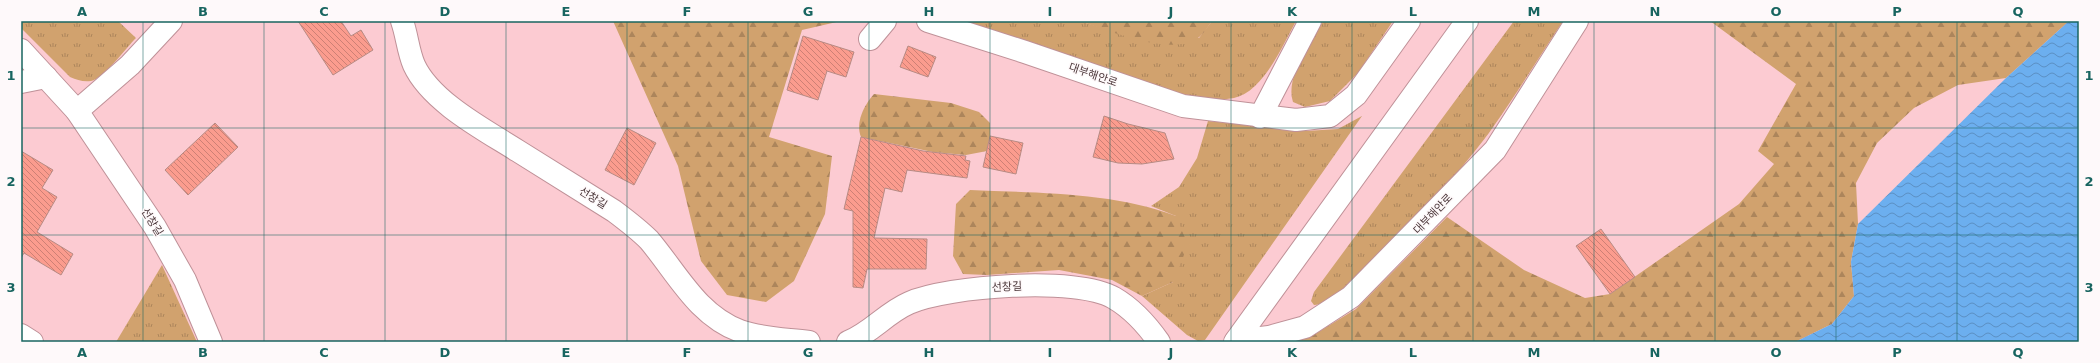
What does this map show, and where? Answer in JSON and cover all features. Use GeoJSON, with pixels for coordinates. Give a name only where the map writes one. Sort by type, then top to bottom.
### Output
{"type":"FeatureCollection","features":[{"type":"Feature","properties":{"kind":"street"},"geometry":{"type":"LineString","coordinates":[[77,111],[130,66],[171,21]]}},
{"type":"Feature","properties":{"kind":"street","name":"선창길"},"geometry":{"type":"LineString","coordinates":[[402,21],[414,65],[423,79],[438,94],[457,111],[488,132],[614,210],[632,224],[648,240],[705,311],[722,323],[740,331],[760,336],[809,342]]}},
{"type":"Feature","properties":{"kind":"street"},"geometry":{"type":"LineString","coordinates":[[870,39],[885,21]]}},
{"type":"Feature","properties":{"kind":"street","name":"대부해안로"},"geometry":{"type":"LineString","coordinates":[[928,21],[1025,52],[1183,106],[1260,117],[1296,120],[1330,116],[1356,95],[1409,21]]}},
{"type":"Feature","properties":{"kind":"street"},"geometry":{"type":"LineString","coordinates":[[1260,117],[1310,21]]}},
{"type":"Feature","properties":{"kind":"street","name":"대부해안로"},"geometry":{"type":"LineString","coordinates":[[1236,341],[1467,21]]}},
{"type":"Feature","properties":{"kind":"street","name":"대부해안로"},"geometry":{"type":"LineString","coordinates":[[1236,341],[1269,337],[1305,327],[1350,298],[1495,150],[1577,21]]}},
{"type":"Feature","properties":{"kind":"street","name":"선창길"},"geometry":{"type":"LineString","coordinates":[[21,50],[77,111],[155,227],[185,280],[211,342]]}},
{"type":"Feature","properties":{"kind":"street"},"geometry":{"type":"LineString","coordinates":[[21,82],[46,77]]}},
{"type":"Feature","properties":{"kind":"street","name":"선창길"},"geometry":{"type":"LineString","coordinates":[[848,342],[861,337],[889,314],[909,302],[966,289],[1063,285],[1091,290],[1113,297],[1132,310],[1149,328],[1159,342]]}},
{"type":"Feature","properties":{"kind":"street"},"geometry":{"type":"LineString","coordinates":[[21,335],[32,342]]}},
{"type":"Feature","properties":{"kind":"green space"},"geometry":{"type":"Polygon","coordinates":[[[21,21],[118,21],[136,38],[115,62],[96,79],[91,81],[83,81],[70,77],[21,28],[21,21]]]}},
{"type":"Feature","properties":{"kind":"green space"},"geometry":{"type":"Polygon","coordinates":[[[613,21],[841,21],[802,30],[769,137],[832,156],[825,214],[794,281],[766,302],[727,295],[701,261],[678,166],[613,21]]]}},
{"type":"Feature","properties":{"kind":"green space"},"geometry":{"type":"Polygon","coordinates":[[[952,21],[1079,21],[1130,36],[1199,38],[1212,21],[1296,21],[1271,66],[1254,87],[1244,94],[1234,98],[1219,99],[1173,93],[952,21]]]}},
{"type":"Feature","properties":{"kind":"green space"},"geometry":{"type":"Polygon","coordinates":[[[1079,21],[1212,21],[1198,38],[1186,43],[1172,45],[1139,40],[1079,21]]]}},
{"type":"Feature","properties":{"kind":"green space"},"geometry":{"type":"Polygon","coordinates":[[[1323,21],[1393,21],[1358,73],[1330,101],[1305,107],[1293,102],[1293,81],[1300,60],[1323,21]]]}},
{"type":"Feature","properties":{"kind":"green space"},"geometry":{"type":"Polygon","coordinates":[[[1514,21],[1563,21],[1491,130],[1459,171],[1407,230],[1379,258],[1330,299],[1314,305],[1311,301],[1314,292],[1514,21]]]}},
{"type":"Feature","properties":{"kind":"green space"},"geometry":{"type":"Polygon","coordinates":[[[1710,21],[2069,21],[2006,78],[1958,85],[1914,108],[1877,143],[1856,183],[1858,224],[1851,262],[1854,296],[1832,324],[1795,342],[1296,342],[1315,334],[1356,309],[1447,217],[1524,270],[1585,298],[1610,294],[1739,204],[1774,164],[1758,151],[1796,84],[1710,21]]]}},
{"type":"Feature","properties":{"kind":"green space"},"geometry":{"type":"Polygon","coordinates":[[[874,94],[951,103],[979,112],[990,123],[990,136],[987,151],[966,155],[933,152],[861,137],[859,132],[860,120],[867,103],[874,94]]]}},
{"type":"Feature","properties":{"kind":"green space"},"geometry":{"type":"Polygon","coordinates":[[[1362,116],[1205,340],[1198,341],[1187,335],[1142,296],[1173,282],[1176,216],[1151,206],[1179,187],[1197,158],[1208,121],[1306,131],[1338,129],[1362,116]]]}},
{"type":"Feature","properties":{"kind":"green space"},"geometry":{"type":"Polygon","coordinates":[[[970,190],[1074,195],[1127,202],[1152,208],[1176,216],[1188,245],[1173,282],[1142,296],[1112,280],[1059,270],[987,275],[963,274],[953,256],[956,204],[970,190]]]}},
{"type":"Feature","properties":{"kind":"green space"},"geometry":{"type":"Polygon","coordinates":[[[162,265],[197,342],[116,342],[162,265]]]}},
{"type":"Feature","properties":{"kind":"water"},"geometry":{"type":"Polygon","coordinates":[[[2069,21],[2079,21],[2079,342],[1795,342],[1832,324],[1854,296],[1851,262],[1858,224],[2006,78],[2069,21]]]}},
{"type":"Feature","properties":{"kind":"building"},"geometry":{"type":"Polygon","coordinates":[[[298,21],[341,21],[351,36],[361,30],[373,50],[333,75],[298,21]]]}},
{"type":"Feature","properties":{"kind":"building"},"geometry":{"type":"Polygon","coordinates":[[[803,36],[854,52],[846,77],[827,71],[818,100],[787,90],[803,36]]]}},
{"type":"Feature","properties":{"kind":"building"},"geometry":{"type":"Polygon","coordinates":[[[908,46],[936,57],[928,77],[900,67],[908,46]]]}},
{"type":"Feature","properties":{"kind":"building"},"geometry":{"type":"Polygon","coordinates":[[[1104,116],[1128,124],[1165,133],[1174,159],[1142,164],[1118,163],[1093,157],[1104,116]]]}},
{"type":"Feature","properties":{"kind":"building"},"geometry":{"type":"Polygon","coordinates":[[[215,123],[238,147],[188,195],[165,170],[215,123]]]}},
{"type":"Feature","properties":{"kind":"building"},"geometry":{"type":"Polygon","coordinates":[[[627,128],[656,143],[634,185],[605,170],[627,128]]]}},
{"type":"Feature","properties":{"kind":"building"},"geometry":{"type":"Polygon","coordinates":[[[990,136],[1023,143],[1016,174],[983,167],[990,136]]]}},
{"type":"Feature","properties":{"kind":"building"},"geometry":{"type":"Polygon","coordinates":[[[861,137],[923,151],[966,156],[965,160],[970,161],[967,178],[907,170],[902,192],[885,188],[874,238],[927,239],[926,269],[867,269],[863,288],[853,287],[853,211],[844,209],[861,137]]]}},
{"type":"Feature","properties":{"kind":"building"},"geometry":{"type":"Polygon","coordinates":[[[21,151],[53,170],[42,188],[57,197],[37,232],[73,254],[61,275],[24,253],[21,258],[21,151]]]}},
{"type":"Feature","properties":{"kind":"building"},"geometry":{"type":"Polygon","coordinates":[[[1601,229],[1635,277],[1610,294],[1576,246],[1601,229]]]}}]}
